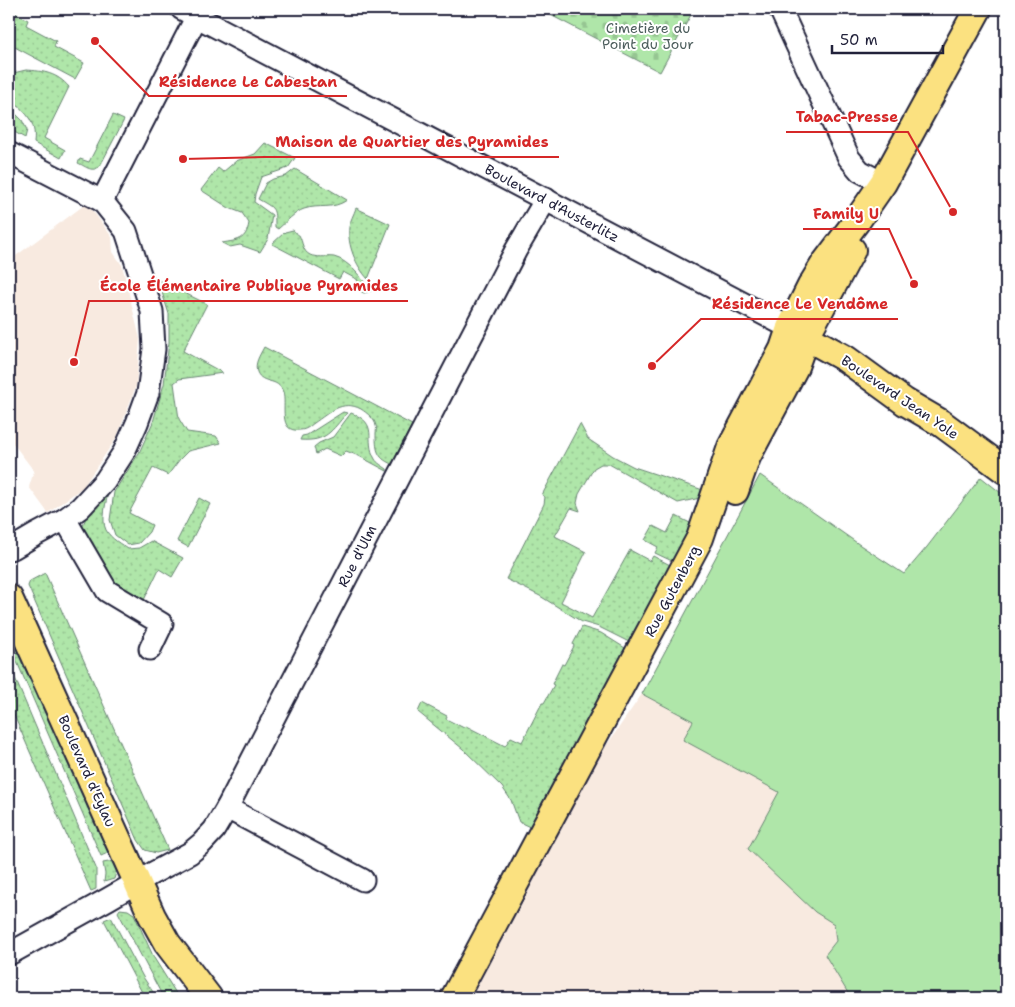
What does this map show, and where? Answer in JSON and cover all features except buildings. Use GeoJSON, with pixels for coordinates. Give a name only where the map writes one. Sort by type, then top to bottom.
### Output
{"type":"FeatureCollection","features":[{"type":"Feature","properties":{"kind":"main road","name":"Rue Gutenberg"},"geometry":{"type":"LineString","coordinates":[[469,998],[720,530],[747,457],[794,369],[798,332],[811,286],[825,263],[883,183],[978,9]]}},
{"type":"Feature","properties":{"kind":"main road","name":"Rue Gutenberg"},"geometry":{"type":"LineString","coordinates":[[454,998],[700,538],[731,447],[782,349],[798,332],[868,221],[883,183]]}},
{"type":"Feature","properties":{"kind":"main road","name":"Boulevard Jean Yole"},"geometry":{"type":"LineString","coordinates":[[798,332],[846,359],[905,402],[941,423],[1006,471]]}},
{"type":"Feature","properties":{"kind":"main road","name":"Boulevard d'Eylau"},"geometry":{"type":"LineString","coordinates":[[9,598],[152,916],[167,943],[209,998]]}},
{"type":"Feature","properties":{"kind":"main road","name":"Boulevard d'Eylau"},"geometry":{"type":"LineString","coordinates":[[167,943],[180,978],[193,998]]}},
{"type":"Feature","properties":{"kind":"street"},"geometry":{"type":"LineString","coordinates":[[780,9],[849,158],[860,171],[883,183]]}},
{"type":"Feature","properties":{"kind":"street"},"geometry":{"type":"LineString","coordinates":[[102,200],[190,13]]}},
{"type":"Feature","properties":{"kind":"street","name":"Boulevard d'Austerlitz"},"geometry":{"type":"LineString","coordinates":[[190,13],[798,332]]}},
{"type":"Feature","properties":{"kind":"street"},"geometry":{"type":"LineString","coordinates":[[9,153],[102,200],[126,231],[152,311],[154,349],[148,393],[138,423],[124,452],[105,480],[80,508],[65,519],[9,549]]}},
{"type":"Feature","properties":{"kind":"street","name":"Rue d'Ulm"},"geometry":{"type":"LineString","coordinates":[[9,954],[190,853],[214,830],[507,267],[546,199]]}},
{"type":"Feature","properties":{"kind":"street"},"geometry":{"type":"LineString","coordinates":[[65,519],[107,591],[162,624],[150,649]]}},
{"type":"Feature","properties":{"kind":"street"},"geometry":{"type":"LineString","coordinates":[[227,808],[363,880]]}},
{"type":"Feature","properties":{"kind":"shaded area"},"geometry":{"type":"Polygon","coordinates":[[[87,203],[112,237],[113,252],[122,265],[140,339],[136,386],[117,437],[83,487],[48,513],[29,487],[34,471],[9,438],[9,261],[87,203]]]}},
{"type":"Feature","properties":{"kind":"shaded area"},"geometry":{"type":"Polygon","coordinates":[[[642,694],[693,721],[684,740],[779,792],[815,912],[834,924],[836,941],[825,955],[851,998],[438,998],[515,878],[642,694]]]}},
{"type":"Feature","properties":{"kind":"green space","name":"Cimetière du Point du Jour"},"geometry":{"type":"Polygon","coordinates":[[[539,9],[694,9],[660,72],[539,9]]]}},
{"type":"Feature","properties":{"kind":"green space"},"geometry":{"type":"Polygon","coordinates":[[[9,10],[28,20],[26,25],[56,41],[54,47],[84,63],[75,79],[9,44],[9,10]]]}},
{"type":"Feature","properties":{"kind":"green space"},"geometry":{"type":"Polygon","coordinates":[[[26,70],[50,74],[60,79],[69,87],[44,138],[65,150],[61,158],[34,143],[31,122],[24,112],[9,98],[9,74],[26,70]]]}},
{"type":"Feature","properties":{"kind":"green space"},"geometry":{"type":"Polygon","coordinates":[[[9,107],[22,120],[27,130],[25,138],[9,129],[9,107]]]}},
{"type":"Feature","properties":{"kind":"green space"},"geometry":{"type":"Polygon","coordinates":[[[113,115],[124,120],[100,166],[92,169],[78,163],[80,159],[89,162],[113,115]]]}},
{"type":"Feature","properties":{"kind":"green space"},"geometry":{"type":"Polygon","coordinates":[[[265,143],[295,158],[288,168],[261,177],[255,194],[254,202],[272,215],[268,239],[260,252],[240,245],[230,247],[222,243],[240,239],[246,233],[249,223],[242,213],[229,208],[201,190],[218,168],[223,172],[236,161],[255,154],[265,143]]]}},
{"type":"Feature","properties":{"kind":"green space"},"geometry":{"type":"Polygon","coordinates":[[[295,169],[347,200],[336,205],[301,210],[278,229],[275,227],[273,209],[258,199],[266,183],[286,176],[295,169]]]}},
{"type":"Feature","properties":{"kind":"green space"},"geometry":{"type":"Polygon","coordinates":[[[356,208],[390,224],[368,279],[356,262],[349,241],[350,222],[356,208]]]}},
{"type":"Feature","properties":{"kind":"green space"},"geometry":{"type":"Polygon","coordinates":[[[293,230],[299,235],[307,253],[340,259],[355,271],[371,291],[364,293],[354,288],[358,280],[343,272],[339,279],[272,244],[285,232],[293,230]]]}},
{"type":"Feature","properties":{"kind":"green space"},"geometry":{"type":"Polygon","coordinates":[[[158,280],[207,304],[183,351],[223,373],[179,379],[174,383],[179,419],[187,432],[216,436],[221,443],[188,451],[168,475],[153,468],[129,513],[152,525],[149,532],[139,543],[128,545],[115,535],[110,520],[114,492],[139,453],[153,422],[164,384],[169,342],[169,314],[158,280]]]}},
{"type":"Feature","properties":{"kind":"green space"},"geometry":{"type":"Polygon","coordinates":[[[264,347],[412,425],[392,464],[383,459],[378,452],[374,421],[361,409],[354,406],[336,408],[308,428],[293,430],[288,427],[284,417],[284,397],[281,387],[259,376],[256,369],[259,356],[264,347]]]}},
{"type":"Feature","properties":{"kind":"green space"},"geometry":{"type":"Polygon","coordinates":[[[343,412],[347,413],[328,434],[316,439],[300,440],[302,436],[307,435],[343,412]]]}},
{"type":"Feature","properties":{"kind":"green space"},"geometry":{"type":"Polygon","coordinates":[[[351,413],[366,422],[369,427],[372,452],[376,460],[387,471],[346,451],[341,456],[325,449],[316,454],[314,447],[333,437],[351,413]]]}},
{"type":"Feature","properties":{"kind":"green space"},"geometry":{"type":"Polygon","coordinates":[[[580,424],[588,439],[613,456],[634,467],[703,490],[700,498],[678,503],[609,464],[601,464],[594,468],[579,494],[577,503],[580,511],[571,508],[555,536],[586,552],[561,602],[592,618],[630,550],[650,561],[653,556],[670,565],[629,642],[599,627],[582,622],[540,596],[506,579],[544,504],[545,497],[542,495],[580,424]]]}},
{"type":"Feature","properties":{"kind":"green space"},"geometry":{"type":"Polygon","coordinates":[[[760,475],[904,574],[981,477],[1006,497],[1006,998],[851,998],[825,955],[836,941],[834,924],[815,912],[748,849],[779,792],[683,740],[693,721],[642,694],[760,475]]]}},
{"type":"Feature","properties":{"kind":"green space"},"geometry":{"type":"Polygon","coordinates":[[[109,490],[104,510],[104,521],[106,530],[113,539],[128,549],[139,548],[151,541],[183,558],[172,577],[159,569],[143,602],[107,581],[81,530],[87,515],[109,490]]]}},
{"type":"Feature","properties":{"kind":"green space"},"geometry":{"type":"Polygon","coordinates":[[[199,498],[210,504],[188,547],[177,541],[199,498]]]}},
{"type":"Feature","properties":{"kind":"green space"},"geometry":{"type":"Polygon","coordinates":[[[676,516],[692,524],[672,561],[655,553],[658,547],[645,540],[653,526],[667,533],[676,516]]]}},
{"type":"Feature","properties":{"kind":"green space"},"geometry":{"type":"Polygon","coordinates":[[[45,573],[168,850],[156,853],[145,850],[138,840],[28,586],[30,581],[45,573]]]}},
{"type":"Feature","properties":{"kind":"green space"},"geometry":{"type":"Polygon","coordinates":[[[9,622],[112,851],[101,856],[9,645],[9,622]]]}},
{"type":"Feature","properties":{"kind":"green space"},"geometry":{"type":"Polygon","coordinates":[[[582,627],[601,633],[625,648],[619,666],[532,828],[519,822],[511,800],[502,787],[463,749],[418,712],[422,703],[447,716],[446,719],[464,728],[466,726],[505,746],[511,737],[522,742],[542,703],[544,703],[554,685],[552,684],[574,646],[573,644],[582,627]]]}},
{"type":"Feature","properties":{"kind":"green space"},"geometry":{"type":"Polygon","coordinates":[[[9,664],[96,868],[96,889],[91,891],[9,704],[9,664]]]}},
{"type":"Feature","properties":{"kind":"green space"},"geometry":{"type":"Polygon","coordinates":[[[114,861],[117,869],[114,879],[104,882],[103,863],[114,861]]]}},
{"type":"Feature","properties":{"kind":"green space"},"geometry":{"type":"Polygon","coordinates":[[[120,909],[128,910],[134,914],[154,958],[179,998],[164,998],[162,995],[118,912],[120,909]]]}},
{"type":"Feature","properties":{"kind":"green space"},"geometry":{"type":"Polygon","coordinates":[[[111,917],[143,977],[157,998],[145,998],[104,920],[111,917]]]}},
{"type":"Feature","properties":{"kind":"place","name":"Résidence Le Cabestan"},"geometry":{"type":"Point","coordinates":[95,41]}},
{"type":"Feature","properties":{"kind":"place","name":"Maison de Quartier des Pyramides"},"geometry":{"type":"Point","coordinates":[183,159]}},
{"type":"Feature","properties":{"kind":"place","name":"Tabac-Presse"},"geometry":{"type":"Point","coordinates":[953,212]}},
{"type":"Feature","properties":{"kind":"place","name":"Family U"},"geometry":{"type":"Point","coordinates":[914,284]}},
{"type":"Feature","properties":{"kind":"place","name":"École Élémentaire Publique Pyramides"},"geometry":{"type":"Point","coordinates":[74,362]}},
{"type":"Feature","properties":{"kind":"place","name":"Résidence Le Vendôme"},"geometry":{"type":"Point","coordinates":[652,366]}}]}
